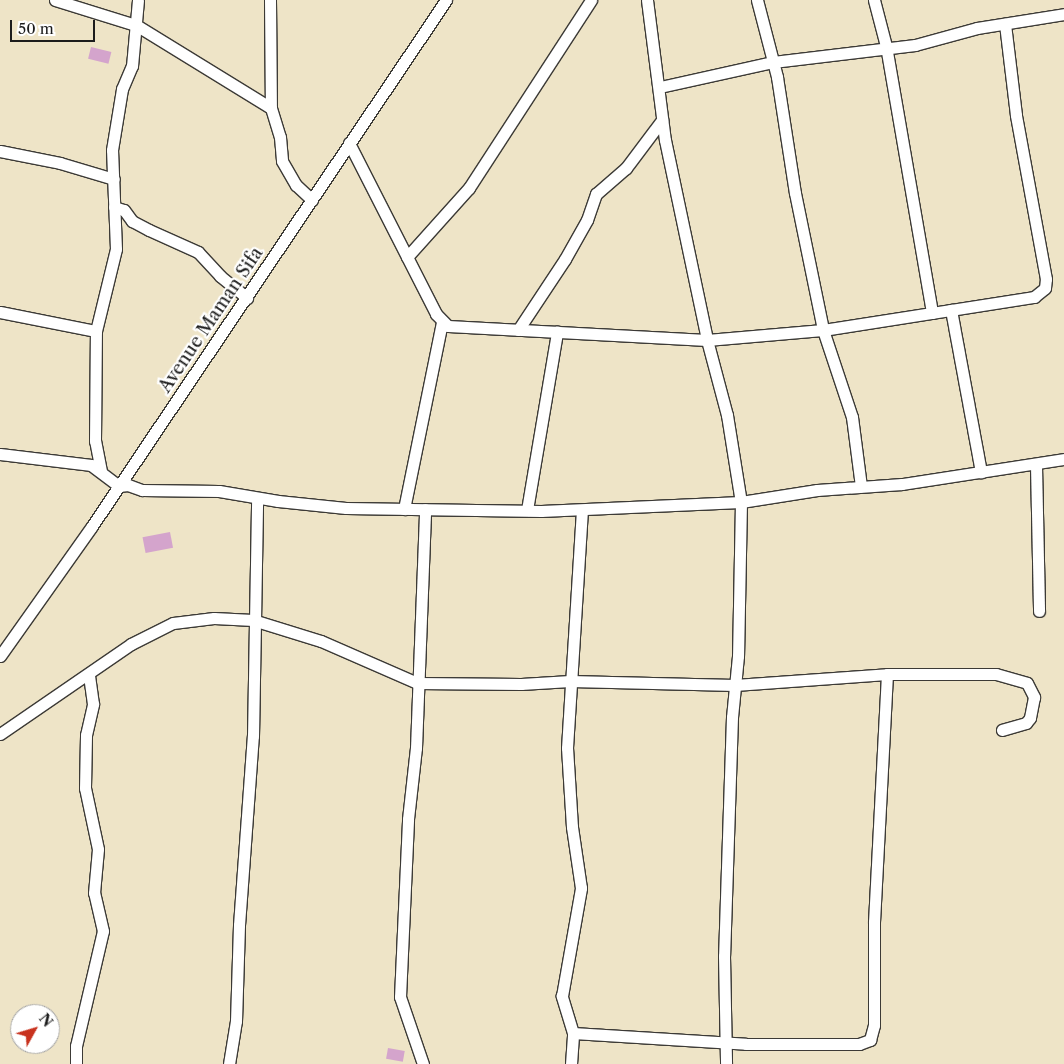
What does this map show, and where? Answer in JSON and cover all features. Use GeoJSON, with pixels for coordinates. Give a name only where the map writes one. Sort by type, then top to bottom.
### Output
{"type":"FeatureCollection","features":[{"type":"Feature","properties":{"kind":"street"},"geometry":{"type":"LineString","coordinates":[[55,0],[136,25],[271,108]]}},
{"type":"Feature","properties":{"kind":"street"},"geometry":{"type":"LineString","coordinates":[[101,471],[95,441],[96,331],[116,249],[112,150],[122,89],[132,66],[138,0]]}},
{"type":"Feature","properties":{"kind":"street"},"geometry":{"type":"LineString","coordinates":[[270,0],[271,108],[280,136],[282,161],[296,186],[312,200]]}},
{"type":"Feature","properties":{"kind":"street","name":"Avenue Maman Sifa"},"geometry":{"type":"LineString","coordinates":[[0,656],[247,298],[446,0]]}},
{"type":"Feature","properties":{"kind":"street"},"geometry":{"type":"LineString","coordinates":[[407,257],[469,188],[591,0]]}},
{"type":"Feature","properties":{"kind":"street"},"geometry":{"type":"LineString","coordinates":[[647,0],[660,87],[662,120],[707,340],[727,415],[741,502],[724,964],[726,1064]]}},
{"type":"Feature","properties":{"kind":"street"},"geometry":{"type":"LineString","coordinates":[[757,0],[773,62],[823,330],[852,417],[861,486]]}},
{"type":"Feature","properties":{"kind":"street"},"geometry":{"type":"LineString","coordinates":[[874,0],[886,46],[932,313]]}},
{"type":"Feature","properties":{"kind":"street"},"geometry":{"type":"LineString","coordinates":[[660,87],[773,62],[886,46],[915,45],[978,28],[1064,14]]}},
{"type":"Feature","properties":{"kind":"street"},"geometry":{"type":"LineString","coordinates":[[349,144],[442,322],[448,326],[707,340],[823,330],[1034,298],[1045,288],[1005,24]]}},
{"type":"Feature","properties":{"kind":"street"},"geometry":{"type":"LineString","coordinates":[[518,330],[565,259],[587,220],[596,194],[626,168],[662,120]]}},
{"type":"Feature","properties":{"kind":"street"},"geometry":{"type":"LineString","coordinates":[[0,151],[60,163],[114,179]]}},
{"type":"Feature","properties":{"kind":"street"},"geometry":{"type":"LineString","coordinates":[[114,207],[124,210],[132,221],[198,252],[220,276],[247,298]]}},
{"type":"Feature","properties":{"kind":"street"},"geometry":{"type":"LineString","coordinates":[[951,310],[981,472]]}},
{"type":"Feature","properties":{"kind":"street"},"geometry":{"type":"LineString","coordinates":[[0,312],[96,331]]}},
{"type":"Feature","properties":{"kind":"street"},"geometry":{"type":"LineString","coordinates":[[404,509],[442,322]]}},
{"type":"Feature","properties":{"kind":"street"},"geometry":{"type":"LineString","coordinates":[[527,510],[557,332]]}},
{"type":"Feature","properties":{"kind":"street"},"geometry":{"type":"LineString","coordinates":[[0,454],[72,462],[101,471],[119,486],[128,485],[142,490],[220,491],[257,498],[346,508],[527,510],[582,510],[741,502],[861,486],[902,484],[1036,465],[1064,459]]}},
{"type":"Feature","properties":{"kind":"street"},"geometry":{"type":"LineString","coordinates":[[1036,465],[1039,612]]}},
{"type":"Feature","properties":{"kind":"street"},"geometry":{"type":"LineString","coordinates":[[229,1064],[236,1021],[239,925],[253,736],[253,620],[257,498]]}},
{"type":"Feature","properties":{"kind":"street"},"geometry":{"type":"LineString","coordinates":[[423,1064],[400,997],[408,819],[416,748],[425,509]]}},
{"type":"Feature","properties":{"kind":"street"},"geometry":{"type":"LineString","coordinates":[[571,1064],[574,1032],[562,996],[581,888],[572,827],[567,748],[582,510]]}},
{"type":"Feature","properties":{"kind":"street"},"geometry":{"type":"LineString","coordinates":[[0,734],[89,675],[131,644],[173,623],[214,618],[253,620],[340,648],[417,683],[521,684],[570,680],[735,685],[887,674],[996,674],[1018,678],[1032,689],[1034,697],[1030,718],[1020,727],[1002,730]]}},
{"type":"Feature","properties":{"kind":"street"},"geometry":{"type":"LineString","coordinates":[[574,1032],[726,1043],[859,1044],[870,1040],[872,1034],[887,674]]}},
{"type":"Feature","properties":{"kind":"street"},"geometry":{"type":"LineString","coordinates":[[76,1064],[76,1046],[103,931],[94,893],[98,849],[85,788],[86,735],[93,704],[89,675]]}},
{"type":"Feature","properties":{"kind":"building"},"geometry":{"type":"Polygon","coordinates":[[[91,47],[111,52],[108,64],[88,59],[91,47]]]}},
{"type":"Feature","properties":{"kind":"building"},"geometry":{"type":"Polygon","coordinates":[[[170,532],[173,548],[146,553],[143,537],[170,532]]]}},
{"type":"Feature","properties":{"kind":"building"},"geometry":{"type":"Polygon","coordinates":[[[388,1048],[405,1051],[403,1062],[386,1059],[388,1048]]]}}]}
